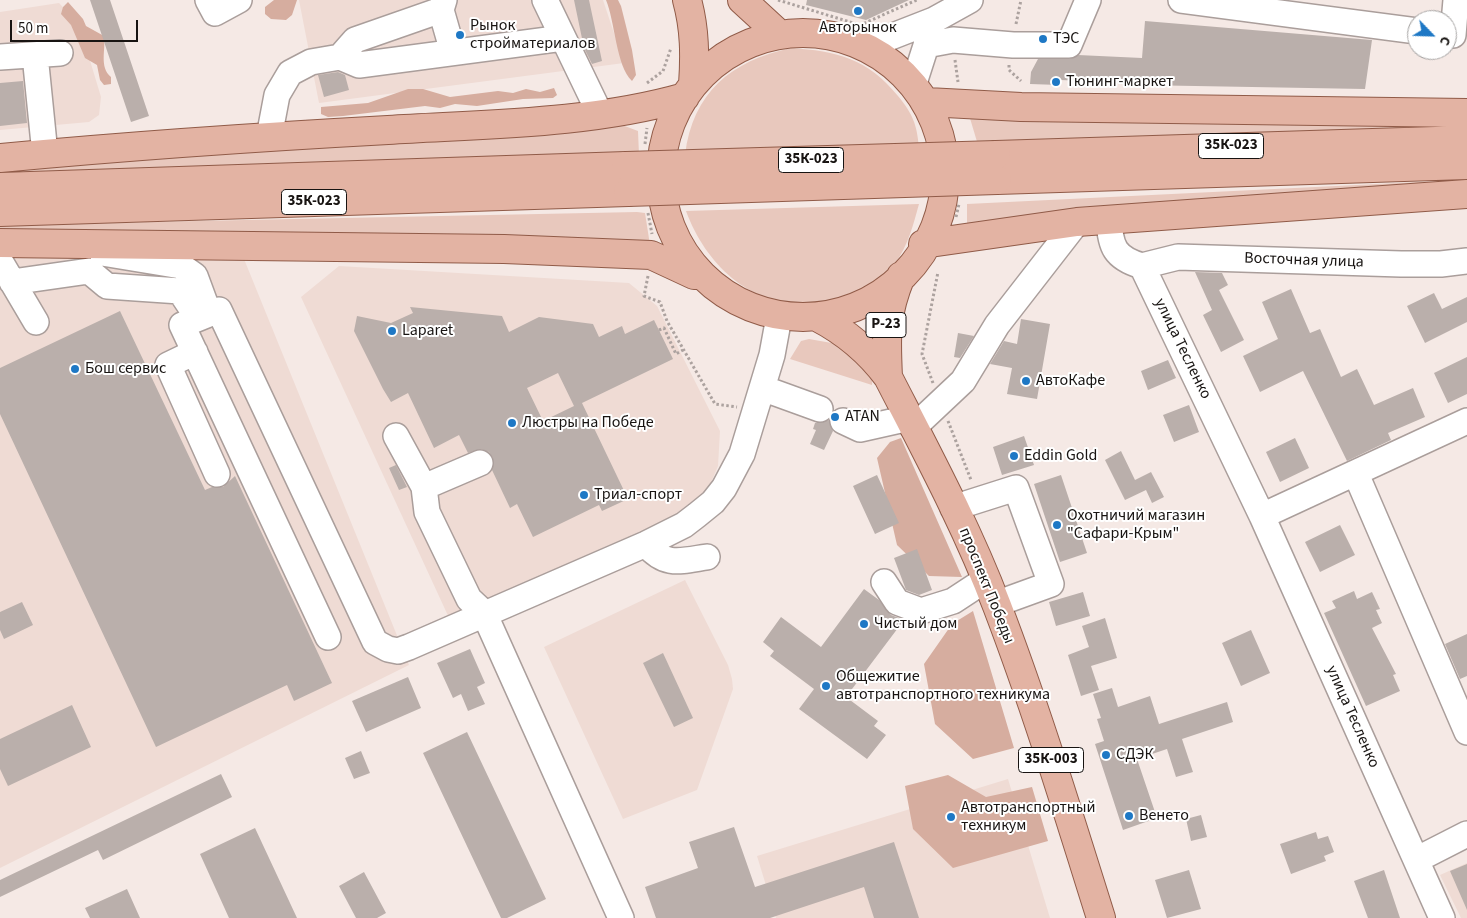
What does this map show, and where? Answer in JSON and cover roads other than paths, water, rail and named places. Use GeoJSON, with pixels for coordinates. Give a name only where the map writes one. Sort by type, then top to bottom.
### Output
{"type":"FeatureCollection","features":[{"type":"Feature","properties":{"kind":"main road"},"geometry":{"type":"LineString","coordinates":[[687,0],[692,17],[695,50],[689,91],[667,137],[662,177],[666,219],[671,238],[699,278]]}},
{"type":"Feature","properties":{"kind":"main road"},"geometry":{"type":"LineString","coordinates":[[742,0],[751,11],[779,34]]}},
{"type":"Feature","properties":{"kind":"main road"},"geometry":{"type":"LineString","coordinates":[[0,158],[269,137],[511,123],[635,109],[689,91],[717,62],[746,44],[779,34],[819,32],[870,45],[885,54],[921,91],[938,129],[944,169],[937,215],[924,244],[901,276],[890,287],[867,301],[817,317],[780,317],[738,304],[724,298],[699,278],[651,255],[504,249],[0,243]]}},
{"type":"Feature","properties":{"kind":"main road"},"geometry":{"type":"LineString","coordinates":[[921,91],[1021,107],[1467,113]]}},
{"type":"Feature","properties":{"kind":"main road","name":"35К-023"},"geometry":{"type":"LineString","coordinates":[[996,167],[1467,140]]}},
{"type":"Feature","properties":{"kind":"main road","name":"35К-023"},"geometry":{"type":"LineString","coordinates":[[0,187],[633,170],[1467,165]]}},
{"type":"Feature","properties":{"kind":"main road","name":"35К-023"},"geometry":{"type":"LineString","coordinates":[[0,212],[633,170]]}},
{"type":"Feature","properties":{"kind":"main road"},"geometry":{"type":"LineString","coordinates":[[924,244],[1467,194]]}},
{"type":"Feature","properties":{"kind":"main road","name":"проспект Победы"},"geometry":{"type":"LineString","coordinates":[[888,377],[886,320],[891,299],[901,276]]}},
{"type":"Feature","properties":{"kind":"main road","name":"проспект Победы"},"geometry":{"type":"LineString","coordinates":[[817,317],[851,337],[876,360],[888,377],[953,508],[991,592],[1039,725],[1101,918]]}},
{"type":"Feature","properties":{"kind":"street"},"geometry":{"type":"LineString","coordinates":[[208,0],[215,13],[239,0]]}},
{"type":"Feature","properties":{"kind":"street"},"geometry":{"type":"LineString","coordinates":[[545,0],[600,114]]}},
{"type":"Feature","properties":{"kind":"street"},"geometry":{"type":"LineString","coordinates":[[870,45],[934,20],[970,0]]}},
{"type":"Feature","properties":{"kind":"street"},"geometry":{"type":"LineString","coordinates":[[926,45],[952,40],[1013,45],[1069,45],[1088,0]]}},
{"type":"Feature","properties":{"kind":"street"},"geometry":{"type":"LineString","coordinates":[[1181,0],[1407,30]]}},
{"type":"Feature","properties":{"kind":"street"},"geometry":{"type":"LineString","coordinates":[[340,57],[355,40],[442,5],[453,52]]}},
{"type":"Feature","properties":{"kind":"street"},"geometry":{"type":"LineString","coordinates":[[921,91],[926,45],[934,20]]}},
{"type":"Feature","properties":{"kind":"street"},"geometry":{"type":"LineString","coordinates":[[269,137],[277,94],[290,73],[311,62],[340,57],[359,65],[563,38]]}},
{"type":"Feature","properties":{"kind":"street"},"geometry":{"type":"LineString","coordinates":[[0,57],[60,53]]}},
{"type":"Feature","properties":{"kind":"street"},"geometry":{"type":"LineString","coordinates":[[35,55],[45,154]]}},
{"type":"Feature","properties":{"kind":"street"},"geometry":{"type":"LineString","coordinates":[[1110,228],[1115,251],[1128,262],[1142,266]]}},
{"type":"Feature","properties":{"kind":"street"},"geometry":{"type":"LineString","coordinates":[[843,421],[860,429],[911,423],[941,402],[963,381],[997,325],[1071,231]]}},
{"type":"Feature","properties":{"kind":"street"},"geometry":{"type":"LineString","coordinates":[[53,245],[181,266],[194,276],[204,316]]}},
{"type":"Feature","properties":{"kind":"street","name":"Восточная улица"},"geometry":{"type":"LineString","coordinates":[[1142,266],[1178,257],[1409,264],[1467,261]]}},
{"type":"Feature","properties":{"kind":"street","name":"улица Тесленко"},"geometry":{"type":"LineString","coordinates":[[1142,266],[1262,516],[1442,918]]}},
{"type":"Feature","properties":{"kind":"street"},"geometry":{"type":"LineString","coordinates":[[6,272],[89,271],[107,286],[180,291],[204,316]]}},
{"type":"Feature","properties":{"kind":"street"},"geometry":{"type":"LineString","coordinates":[[6,272],[36,322]]}},
{"type":"Feature","properties":{"kind":"street"},"geometry":{"type":"LineString","coordinates":[[328,637],[182,325],[219,310],[375,642],[388,649],[398,650],[453,629],[484,613],[646,544],[684,524],[713,502],[728,481],[742,454],[780,317]]}},
{"type":"Feature","properties":{"kind":"street"},"geometry":{"type":"LineString","coordinates":[[195,352],[168,365],[217,474]]}},
{"type":"Feature","properties":{"kind":"street"},"geometry":{"type":"LineString","coordinates":[[758,399],[820,409]]}},
{"type":"Feature","properties":{"kind":"street"},"geometry":{"type":"LineString","coordinates":[[1262,516],[1467,421]]}},
{"type":"Feature","properties":{"kind":"street"},"geometry":{"type":"LineString","coordinates":[[396,436],[424,487],[427,512],[469,599],[484,613],[621,918]]}},
{"type":"Feature","properties":{"kind":"street"},"geometry":{"type":"LineString","coordinates":[[424,487],[480,463]]}},
{"type":"Feature","properties":{"kind":"street"},"geometry":{"type":"LineString","coordinates":[[1356,474],[1467,732]]}},
{"type":"Feature","properties":{"kind":"street"},"geometry":{"type":"LineString","coordinates":[[884,582],[897,602],[921,611],[991,592],[1051,584],[1016,488],[953,508]]}},
{"type":"Feature","properties":{"kind":"street"},"geometry":{"type":"LineString","coordinates":[[646,544],[655,556],[672,562],[707,557]]}},
{"type":"Feature","properties":{"kind":"street"},"geometry":{"type":"LineString","coordinates":[[1416,860],[1467,834]]}},
{"type":"Feature","properties":{"kind":"place","name":"Авторынок"},"geometry":{"type":"Point","coordinates":[858,11]}},
{"type":"Feature","properties":{"kind":"place","name":"Рынок стройматериалов"},"geometry":{"type":"Point","coordinates":[460,35]}},
{"type":"Feature","properties":{"kind":"place","name":"ТЭС"},"geometry":{"type":"Point","coordinates":[1043,39]}},
{"type":"Feature","properties":{"kind":"place","name":"Тюнинг-маркет"},"geometry":{"type":"Point","coordinates":[1056,82]}},
{"type":"Feature","properties":{"kind":"place","name":"Laparet"},"geometry":{"type":"Point","coordinates":[392,331]}},
{"type":"Feature","properties":{"kind":"place","name":"Бош сервис"},"geometry":{"type":"Point","coordinates":[75,369]}},
{"type":"Feature","properties":{"kind":"place","name":"АвтоКафе"},"geometry":{"type":"Point","coordinates":[1026,381]}},
{"type":"Feature","properties":{"kind":"place","name":"ATAN"},"geometry":{"type":"Point","coordinates":[835,417]}},
{"type":"Feature","properties":{"kind":"place","name":"Люстры на Победе"},"geometry":{"type":"Point","coordinates":[512,423]}},
{"type":"Feature","properties":{"kind":"place","name":"Eddin Gold"},"geometry":{"type":"Point","coordinates":[1014,456]}},
{"type":"Feature","properties":{"kind":"place","name":"Триал-спорт"},"geometry":{"type":"Point","coordinates":[584,495]}},
{"type":"Feature","properties":{"kind":"place","name":"Охотничий магазин \"Сафари-Крым\""},"geometry":{"type":"Point","coordinates":[1057,525]}},
{"type":"Feature","properties":{"kind":"place","name":"Чистый дом"},"geometry":{"type":"Point","coordinates":[864,624]}},
{"type":"Feature","properties":{"kind":"place","name":"Общежитие автотранспортного техникума"},"geometry":{"type":"Point","coordinates":[826,686]}},
{"type":"Feature","properties":{"kind":"place","name":"СДЭК"},"geometry":{"type":"Point","coordinates":[1106,755]}},
{"type":"Feature","properties":{"kind":"place","name":"Венето"},"geometry":{"type":"Point","coordinates":[1129,816]}},
{"type":"Feature","properties":{"kind":"place","name":"Автотранспортный техникум"},"geometry":{"type":"Point","coordinates":[951,817]}}]}
